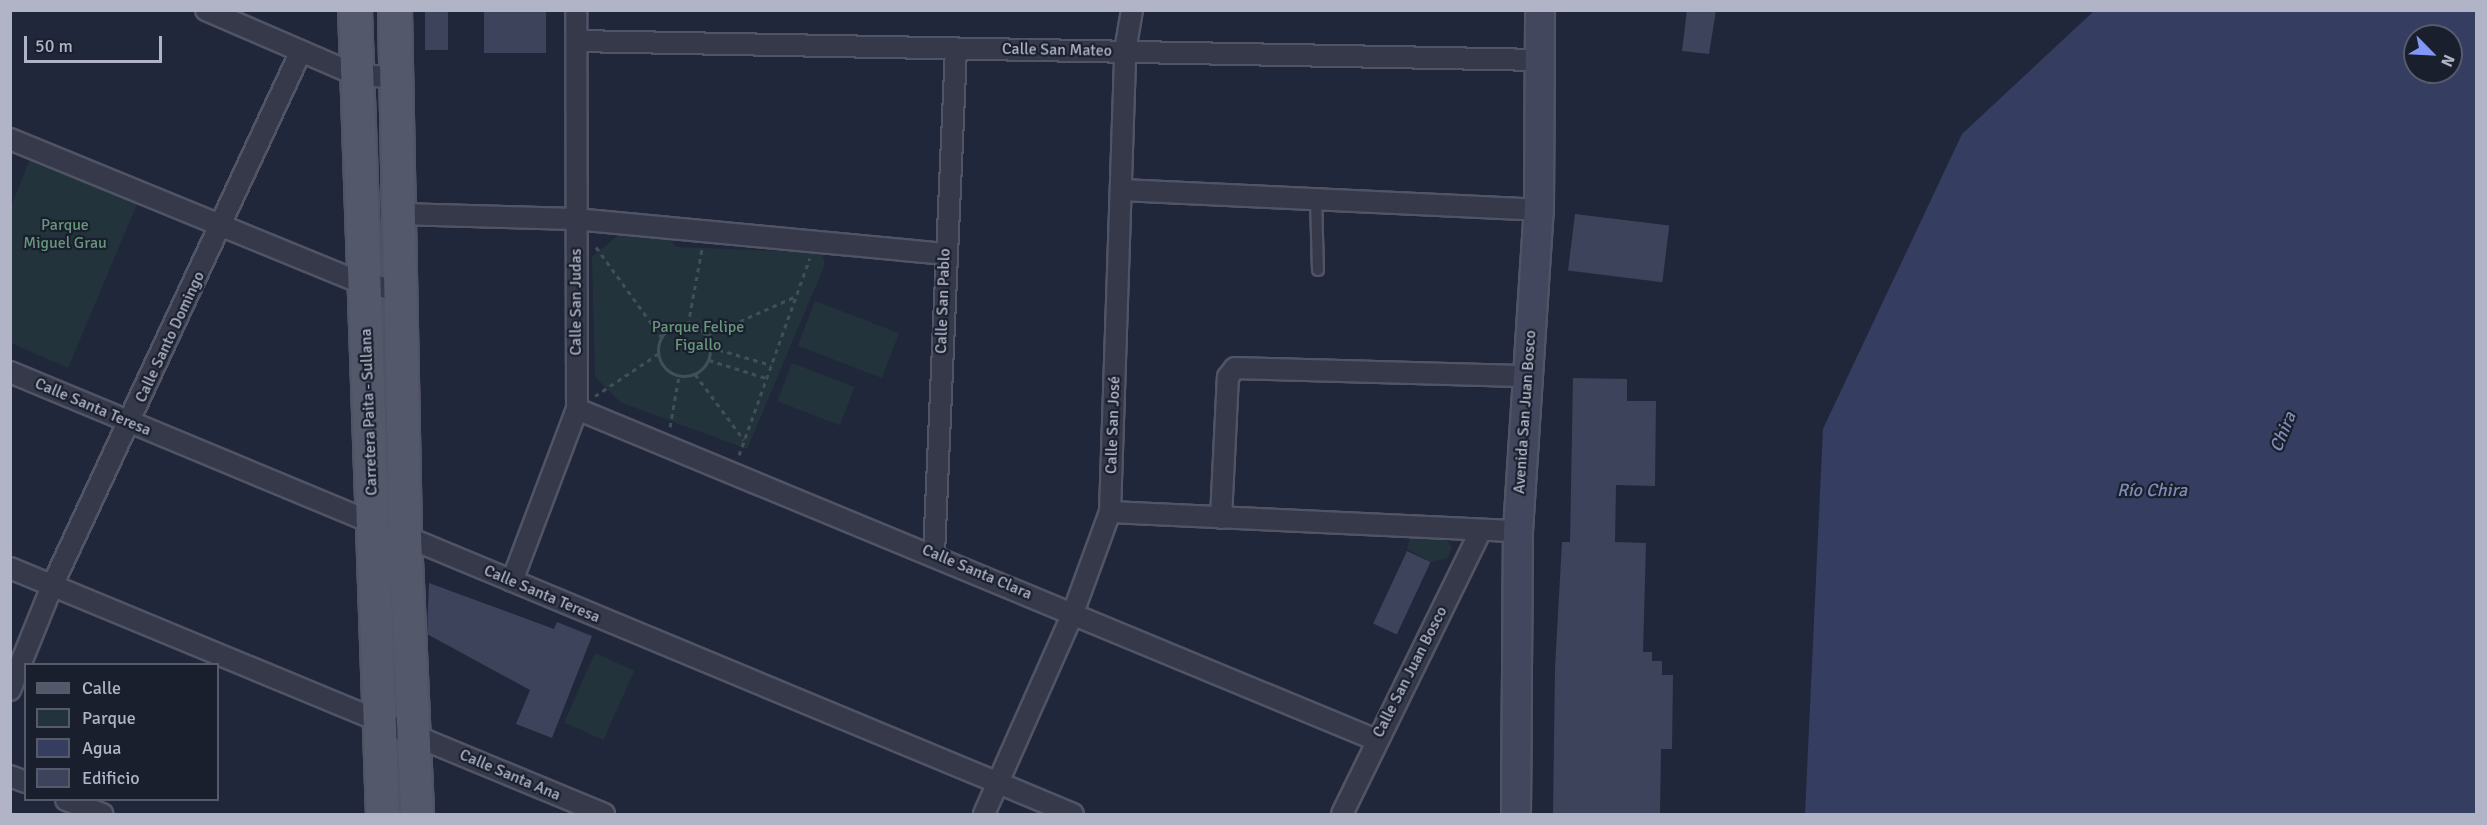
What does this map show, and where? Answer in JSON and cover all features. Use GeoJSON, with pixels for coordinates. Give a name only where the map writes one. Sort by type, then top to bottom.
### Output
{"type":"FeatureCollection","features":[{"type":"Feature","properties":{"kind":"main road","name":"Carretera Paita - Sullana"},"geometry":{"type":"LineString","coordinates":[[355,10],[354,74],[381,722],[382,814]]}},
{"type":"Feature","properties":{"kind":"main road","name":"Carretera Paita - Sullana"},"geometry":{"type":"LineString","coordinates":[[395,10],[405,537],[416,736],[417,814]]}},
{"type":"Feature","properties":{"kind":"street"},"geometry":{"type":"LineString","coordinates":[[206,10],[354,74],[397,78]]}},
{"type":"Feature","properties":{"kind":"street","name":"Calle San Judas"},"geometry":{"type":"LineString","coordinates":[[512,581],[577,409],[576,10]]}},
{"type":"Feature","properties":{"kind":"street","name":"Calle San José"},"geometry":{"type":"LineString","coordinates":[[984,814],[1073,613],[1110,512],[1125,51],[1132,10]]}},
{"type":"Feature","properties":{"kind":"street","name":"Avenida San Juan Bosco"},"geometry":{"type":"LineString","coordinates":[[1516,814],[1518,531],[1539,210],[1537,60],[1540,10]]}},
{"type":"Feature","properties":{"kind":"street","name":"Calle San Mateo"},"geometry":{"type":"LineString","coordinates":[[577,41],[1537,60]]}},
{"type":"Feature","properties":{"kind":"street","name":"Calle San Pablo"},"geometry":{"type":"LineString","coordinates":[[934,554],[944,254],[956,48]]}},
{"type":"Feature","properties":{"kind":"street","name":"Calle Santo Domingo"},"geometry":{"type":"LineString","coordinates":[[10,690],[52,586],[130,423],[301,51]]}},
{"type":"Feature","properties":{"kind":"street"},"geometry":{"type":"LineString","coordinates":[[10,139],[364,284],[402,291]]}},
{"type":"Feature","properties":{"kind":"street"},"geometry":{"type":"LineString","coordinates":[[1121,190],[1539,210]]}},
{"type":"Feature","properties":{"kind":"street"},"geometry":{"type":"LineString","coordinates":[[400,214],[576,219],[944,254]]}},
{"type":"Feature","properties":{"kind":"street"},"geometry":{"type":"LineString","coordinates":[[1221,518],[1228,376],[1235,368],[1528,376]]}},
{"type":"Feature","properties":{"kind":"street","name":"Calle Santa Teresa"},"geometry":{"type":"LineString","coordinates":[[10,372],[1073,814]]}},
{"type":"Feature","properties":{"kind":"street","name":"Calle Santa Clara"},"geometry":{"type":"LineString","coordinates":[[577,409],[934,554],[1376,740]]}},
{"type":"Feature","properties":{"kind":"street"},"geometry":{"type":"LineString","coordinates":[[1110,512],[1518,531]]}},
{"type":"Feature","properties":{"kind":"street","name":"Calle San Juan Bosco"},"geometry":{"type":"LineString","coordinates":[[1342,814],[1376,740],[1481,530]]}},
{"type":"Feature","properties":{"kind":"street","name":"Calle Santa Ana"},"geometry":{"type":"LineString","coordinates":[[10,568],[604,814]]}},
{"type":"Feature","properties":{"kind":"street"},"geometry":{"type":"LineString","coordinates":[[69,801],[102,814]]}},
{"type":"Feature","properties":{"kind":"lane"},"geometry":{"type":"LineString","coordinates":[[1316,199],[1318,270]]}},
{"type":"Feature","properties":{"kind":"path"},"geometry":{"type":"LineString","coordinates":[[576,219],[662,338]]}},
{"type":"Feature","properties":{"kind":"path"},"geometry":{"type":"LineString","coordinates":[[688,325],[705,233]]}},
{"type":"Feature","properties":{"kind":"path"},"geometry":{"type":"LineString","coordinates":[[733,471],[816,243]]}},
{"type":"Feature","properties":{"kind":"path"},"geometry":{"type":"LineString","coordinates":[[707,336],[796,296]]}},
{"type":"Feature","properties":{"kind":"path"},"geometry":{"type":"LineString","coordinates":[[577,409],[658,354],[662,338],[669,330],[688,325],[707,336],[710,347],[709,360],[695,374],[679,376]]}},
{"type":"Feature","properties":{"kind":"path"},"geometry":{"type":"LineString","coordinates":[[710,347],[771,365]]}},
{"type":"Feature","properties":{"kind":"path"},"geometry":{"type":"LineString","coordinates":[[658,354],[679,376]]}},
{"type":"Feature","properties":{"kind":"path"},"geometry":{"type":"LineString","coordinates":[[709,360],[766,378]]}},
{"type":"Feature","properties":{"kind":"path"},"geometry":{"type":"LineString","coordinates":[[695,374],[744,441]]}},
{"type":"Feature","properties":{"kind":"path"},"geometry":{"type":"LineString","coordinates":[[666,444],[679,376]]}},
{"type":"Feature","properties":{"kind":"green space","name":"Parque Miguel Grau"},"geometry":{"type":"Polygon","coordinates":[[[30,160],[137,204],[68,368],[11,343],[11,206],[30,160]]]}},
{"type":"Feature","properties":{"kind":"green space","name":"Parque Felipe Figallo"},"geometry":{"type":"Polygon","coordinates":[[[623,231],[666,234],[676,247],[822,253],[825,264],[747,449],[620,402],[595,377],[592,257],[623,231]]]}},
{"type":"Feature","properties":{"kind":"green space"},"geometry":{"type":"Polygon","coordinates":[[[815,301],[899,333],[882,378],[798,346],[815,301]]]}},
{"type":"Feature","properties":{"kind":"green space"},"geometry":{"type":"Polygon","coordinates":[[[792,363],[855,387],[840,425],[777,401],[792,363]]]}},
{"type":"Feature","properties":{"kind":"green space"},"geometry":{"type":"Polygon","coordinates":[[[1412,530],[1443,533],[1452,548],[1447,558],[1431,562],[1407,549],[1412,530]]]}},
{"type":"Feature","properties":{"kind":"green space"},"geometry":{"type":"Polygon","coordinates":[[[595,653],[634,670],[603,740],[564,722],[595,653]]]}},
{"type":"Feature","properties":{"kind":"water","name":"Río Chira"},"geometry":{"type":"Polygon","coordinates":[[[2094,11],[2476,11],[2476,814],[1805,814],[1823,429],[1962,134],[2094,11]]]}},
{"type":"Feature","properties":{"kind":"building"},"geometry":{"type":"Polygon","coordinates":[[[425,10],[448,10],[448,50],[425,50],[425,10]]]}},
{"type":"Feature","properties":{"kind":"building"},"geometry":{"type":"Polygon","coordinates":[[[484,10],[546,10],[546,53],[484,53],[484,10]]]}},
{"type":"Feature","properties":{"kind":"building"},"geometry":{"type":"Polygon","coordinates":[[[1687,10],[1716,10],[1709,54],[1682,51],[1687,10]]]}},
{"type":"Feature","properties":{"kind":"building"},"geometry":{"type":"Polygon","coordinates":[[[1575,214],[1669,226],[1662,282],[1568,271],[1575,214]]]}},
{"type":"Feature","properties":{"kind":"building"},"geometry":{"type":"Polygon","coordinates":[[[1573,378],[1627,379],[1627,401],[1656,401],[1655,486],[1616,485],[1615,542],[1646,543],[1643,652],[1652,652],[1652,661],[1662,661],[1662,675],[1673,675],[1672,749],[1661,749],[1660,814],[1553,814],[1555,668],[1562,542],[1570,542],[1573,378]]]}},
{"type":"Feature","properties":{"kind":"building"},"geometry":{"type":"Polygon","coordinates":[[[1407,551],[1431,562],[1397,634],[1373,624],[1407,551]]]}},
{"type":"Feature","properties":{"kind":"building"},"geometry":{"type":"Polygon","coordinates":[[[429,583],[554,629],[557,622],[592,636],[552,738],[516,724],[530,690],[427,634],[429,583]]]}},
{"type":"Feature","properties":{"kind":"water label","name":"Chira"},"geometry":{"type":"Point","coordinates":[2283,432]}}]}
